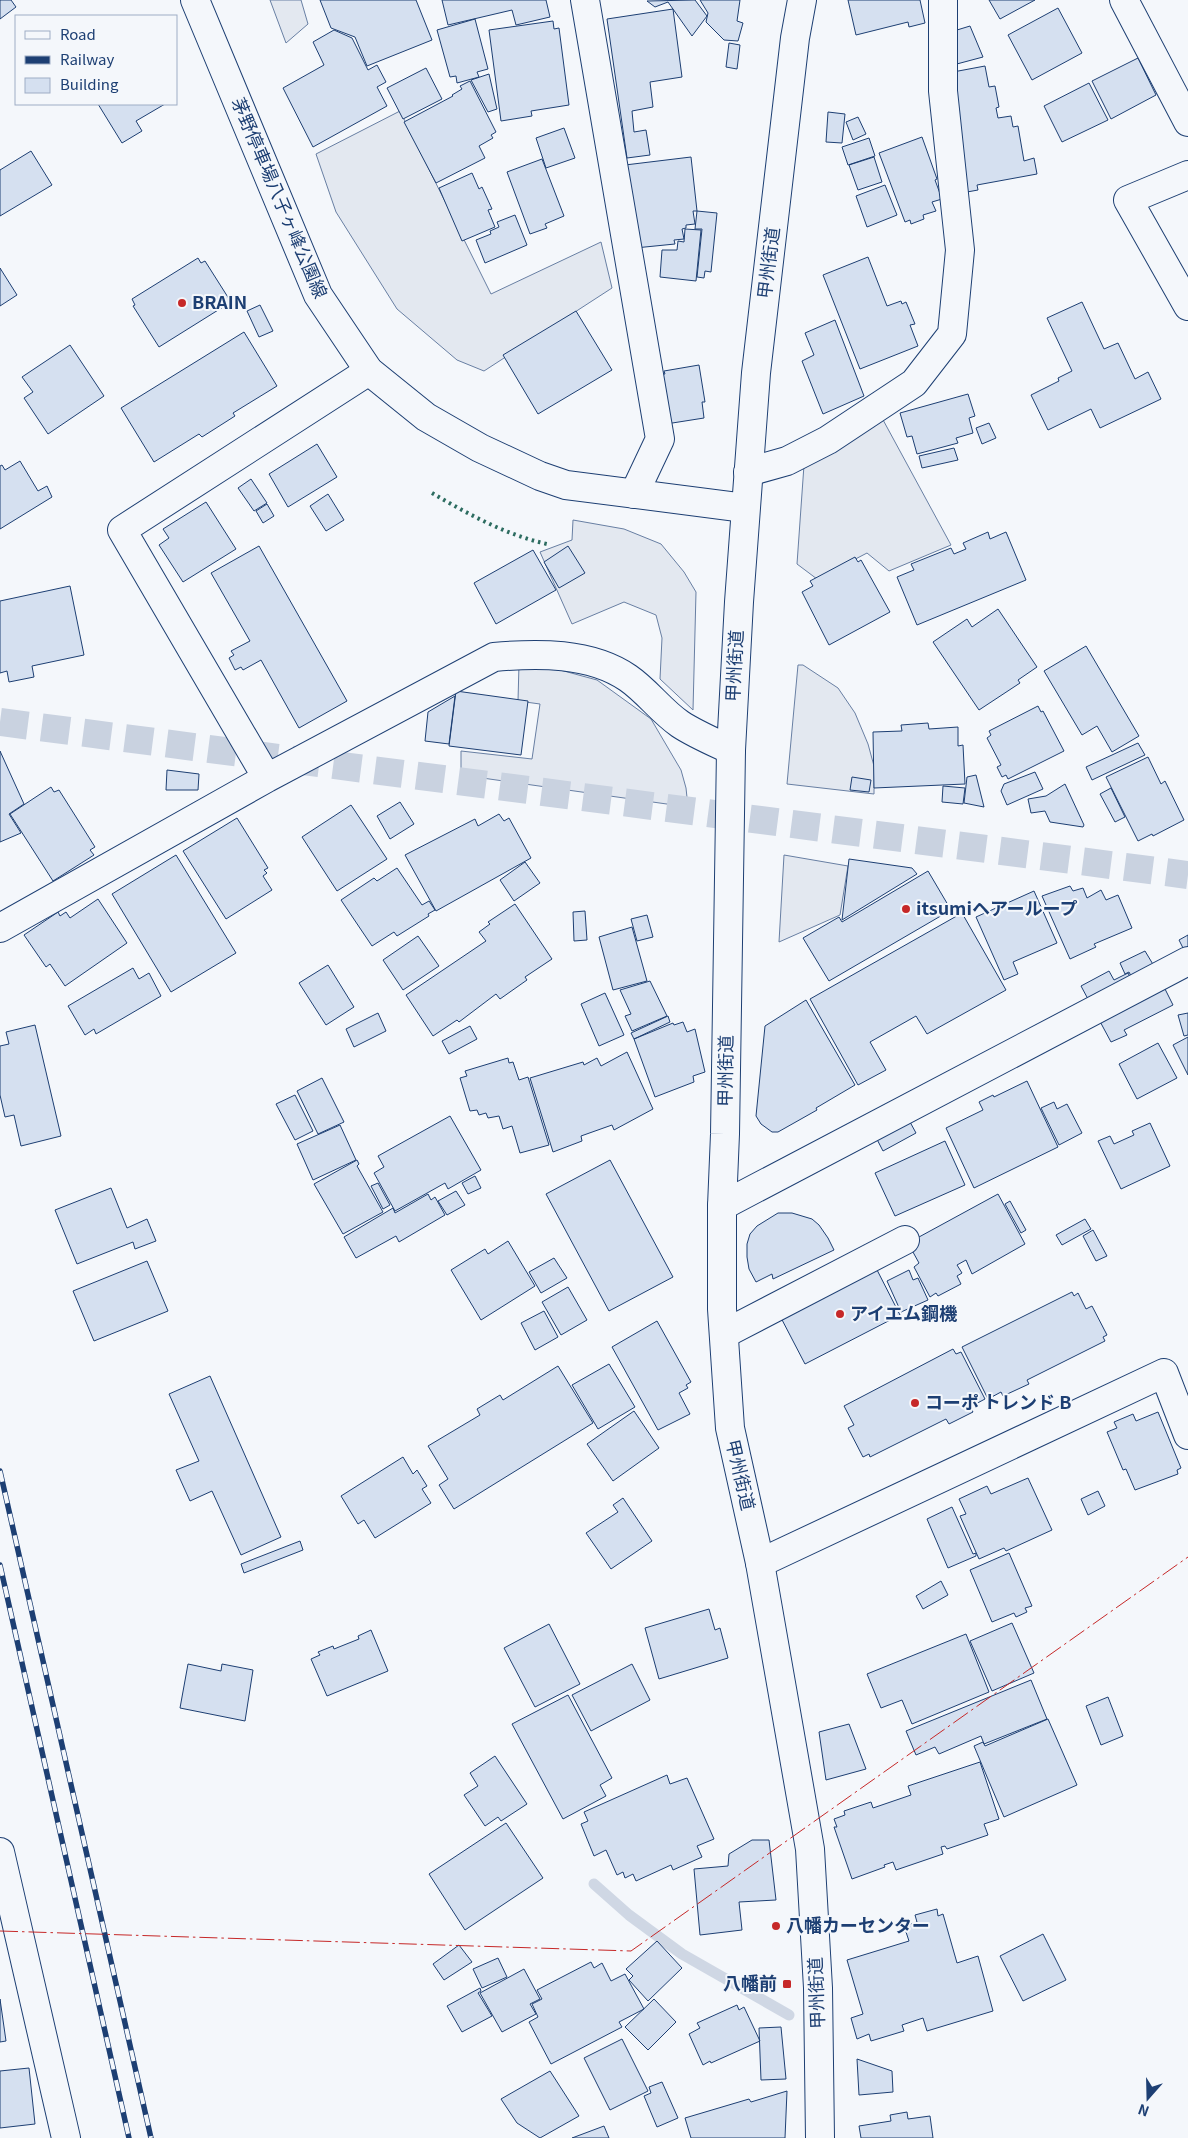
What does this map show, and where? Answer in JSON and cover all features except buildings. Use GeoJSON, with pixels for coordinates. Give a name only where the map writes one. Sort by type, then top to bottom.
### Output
{"type":"FeatureCollection","features":[{"type":"Feature","properties":{"kind":"main road","name":"茅野停車場八子ヶ峰公園線"},"geometry":{"type":"LineString","coordinates":[[195,0],[318,295],[369,371],[426,417],[480,448],[540,476],[566,485],[745,508]]}},
{"type":"Feature","properties":{"kind":"main road"},"geometry":{"type":"LineString","coordinates":[[585,0],[660,439],[634,494]]}},
{"type":"Feature","properties":{"kind":"main road","name":"甲州街道"},"geometry":{"type":"LineString","coordinates":[[802,0],[795,38],[756,373],[745,508],[731,750],[725,1134],[722,1206],[724,1334],[730,1428],[760,1563],[810,1849],[818,1988],[820,2138]]}},
{"type":"Feature","properties":{"kind":"main road"},"geometry":{"type":"LineString","coordinates":[[748,472],[787,461],[828,440],[914,383],[952,334],[960,250],[943,92],[943,0]]}},
{"type":"Feature","properties":{"kind":"main road"},"geometry":{"type":"LineString","coordinates":[[1124,0],[1188,122]]}},
{"type":"Feature","properties":{"kind":"main road"},"geometry":{"type":"LineString","coordinates":[[1188,175],[1128,200],[1188,306]]}},
{"type":"Feature","properties":{"kind":"main road"},"geometry":{"type":"LineString","coordinates":[[267,778],[122,530],[369,371]]}},
{"type":"Feature","properties":{"kind":"main road"},"geometry":{"type":"LineString","coordinates":[[0,928],[267,778],[494,657],[530,653],[571,658],[598,664],[628,678],[680,724],[731,750]]}},
{"type":"Feature","properties":{"kind":"main road"},"geometry":{"type":"LineString","coordinates":[[722,1206],[1188,961]]}},
{"type":"Feature","properties":{"kind":"main road"},"geometry":{"type":"LineString","coordinates":[[724,1334],[905,1240]]}},
{"type":"Feature","properties":{"kind":"main road"},"geometry":{"type":"LineString","coordinates":[[760,1563],[1164,1373],[1188,1435]]}},
{"type":"Feature","properties":{"kind":"main road"},"geometry":{"type":"LineString","coordinates":[[0,1852],[66,2138]]}},
{"type":"Feature","properties":{"kind":"shaded area"},"geometry":{"type":"Polygon","coordinates":[[[270,0],[301,0],[308,24],[286,43],[270,0]]]}},
{"type":"Feature","properties":{"kind":"shaded area"},"geometry":{"type":"Polygon","coordinates":[[[400,111],[491,294],[601,242],[612,288],[484,371],[457,360],[397,309],[336,212],[316,154],[400,111]]]}},
{"type":"Feature","properties":{"kind":"shaded area"},"geometry":{"type":"Polygon","coordinates":[[[882,418],[951,545],[889,571],[867,553],[817,579],[797,564],[804,465],[882,418]]]}},
{"type":"Feature","properties":{"kind":"shaded area"},"geometry":{"type":"Polygon","coordinates":[[[573,520],[624,529],[661,544],[684,572],[696,592],[693,710],[660,679],[662,638],[656,615],[624,602],[572,624],[540,552],[572,540],[573,520]]]}},
{"type":"Feature","properties":{"kind":"shaded area"},"geometry":{"type":"Polygon","coordinates":[[[519,664],[538,664],[597,680],[651,719],[681,770],[686,788],[688,807],[461,775],[461,751],[532,759],[540,704],[518,701],[519,664]]]}},
{"type":"Feature","properties":{"kind":"shaded area"},"geometry":{"type":"Polygon","coordinates":[[[798,665],[803,665],[838,688],[855,713],[868,744],[874,766],[874,794],[787,784],[798,665]]]}},
{"type":"Feature","properties":{"kind":"shaded area"},"geometry":{"type":"Polygon","coordinates":[[[784,855],[848,866],[840,915],[779,942],[784,855]]]}},
{"type":"Feature","properties":{"kind":"waterway"},"geometry":{"type":"LineString","coordinates":[[594,1884],[629,1915],[682,1954],[789,2015]]}},
{"type":"Feature","properties":{"kind":"tunnel"},"geometry":{"type":"LineString","coordinates":[[0,722],[1188,875]]}},
{"type":"Feature","properties":{"kind":"railway"},"geometry":{"type":"LineString","coordinates":[[0,1471],[151,2138]]}},
{"type":"Feature","properties":{"kind":"railway"},"geometry":{"type":"LineString","coordinates":[[0,1565],[129,2138]]}},
{"type":"Feature","properties":{"kind":"hedge"},"geometry":{"type":"LineString","coordinates":[[432,493],[473,516],[502,529],[547,544]]}},
{"type":"Feature","properties":{"kind":"power"},"geometry":{"type":"LineString","coordinates":[[0,1931],[631,1951],[1188,1557]]}},
{"type":"Feature","properties":{"kind":"place","name":"BRAIN"},"geometry":{"type":"Point","coordinates":[182,303]}},
{"type":"Feature","properties":{"kind":"place","name":"itsumiヘアーループ"},"geometry":{"type":"Point","coordinates":[906,909]}},
{"type":"Feature","properties":{"kind":"place","name":"アイエム鋼機"},"geometry":{"type":"Point","coordinates":[840,1314]}},
{"type":"Feature","properties":{"kind":"place","name":"コーポ トレンド B"},"geometry":{"type":"Point","coordinates":[915,1403]}},
{"type":"Feature","properties":{"kind":"place","name":"八幡カーセンター"},"geometry":{"type":"Point","coordinates":[776,1926]}},
{"type":"Feature","properties":{"kind":"place","name":"八幡前"},"geometry":{"type":"Point","coordinates":[787,1984]}}]}
